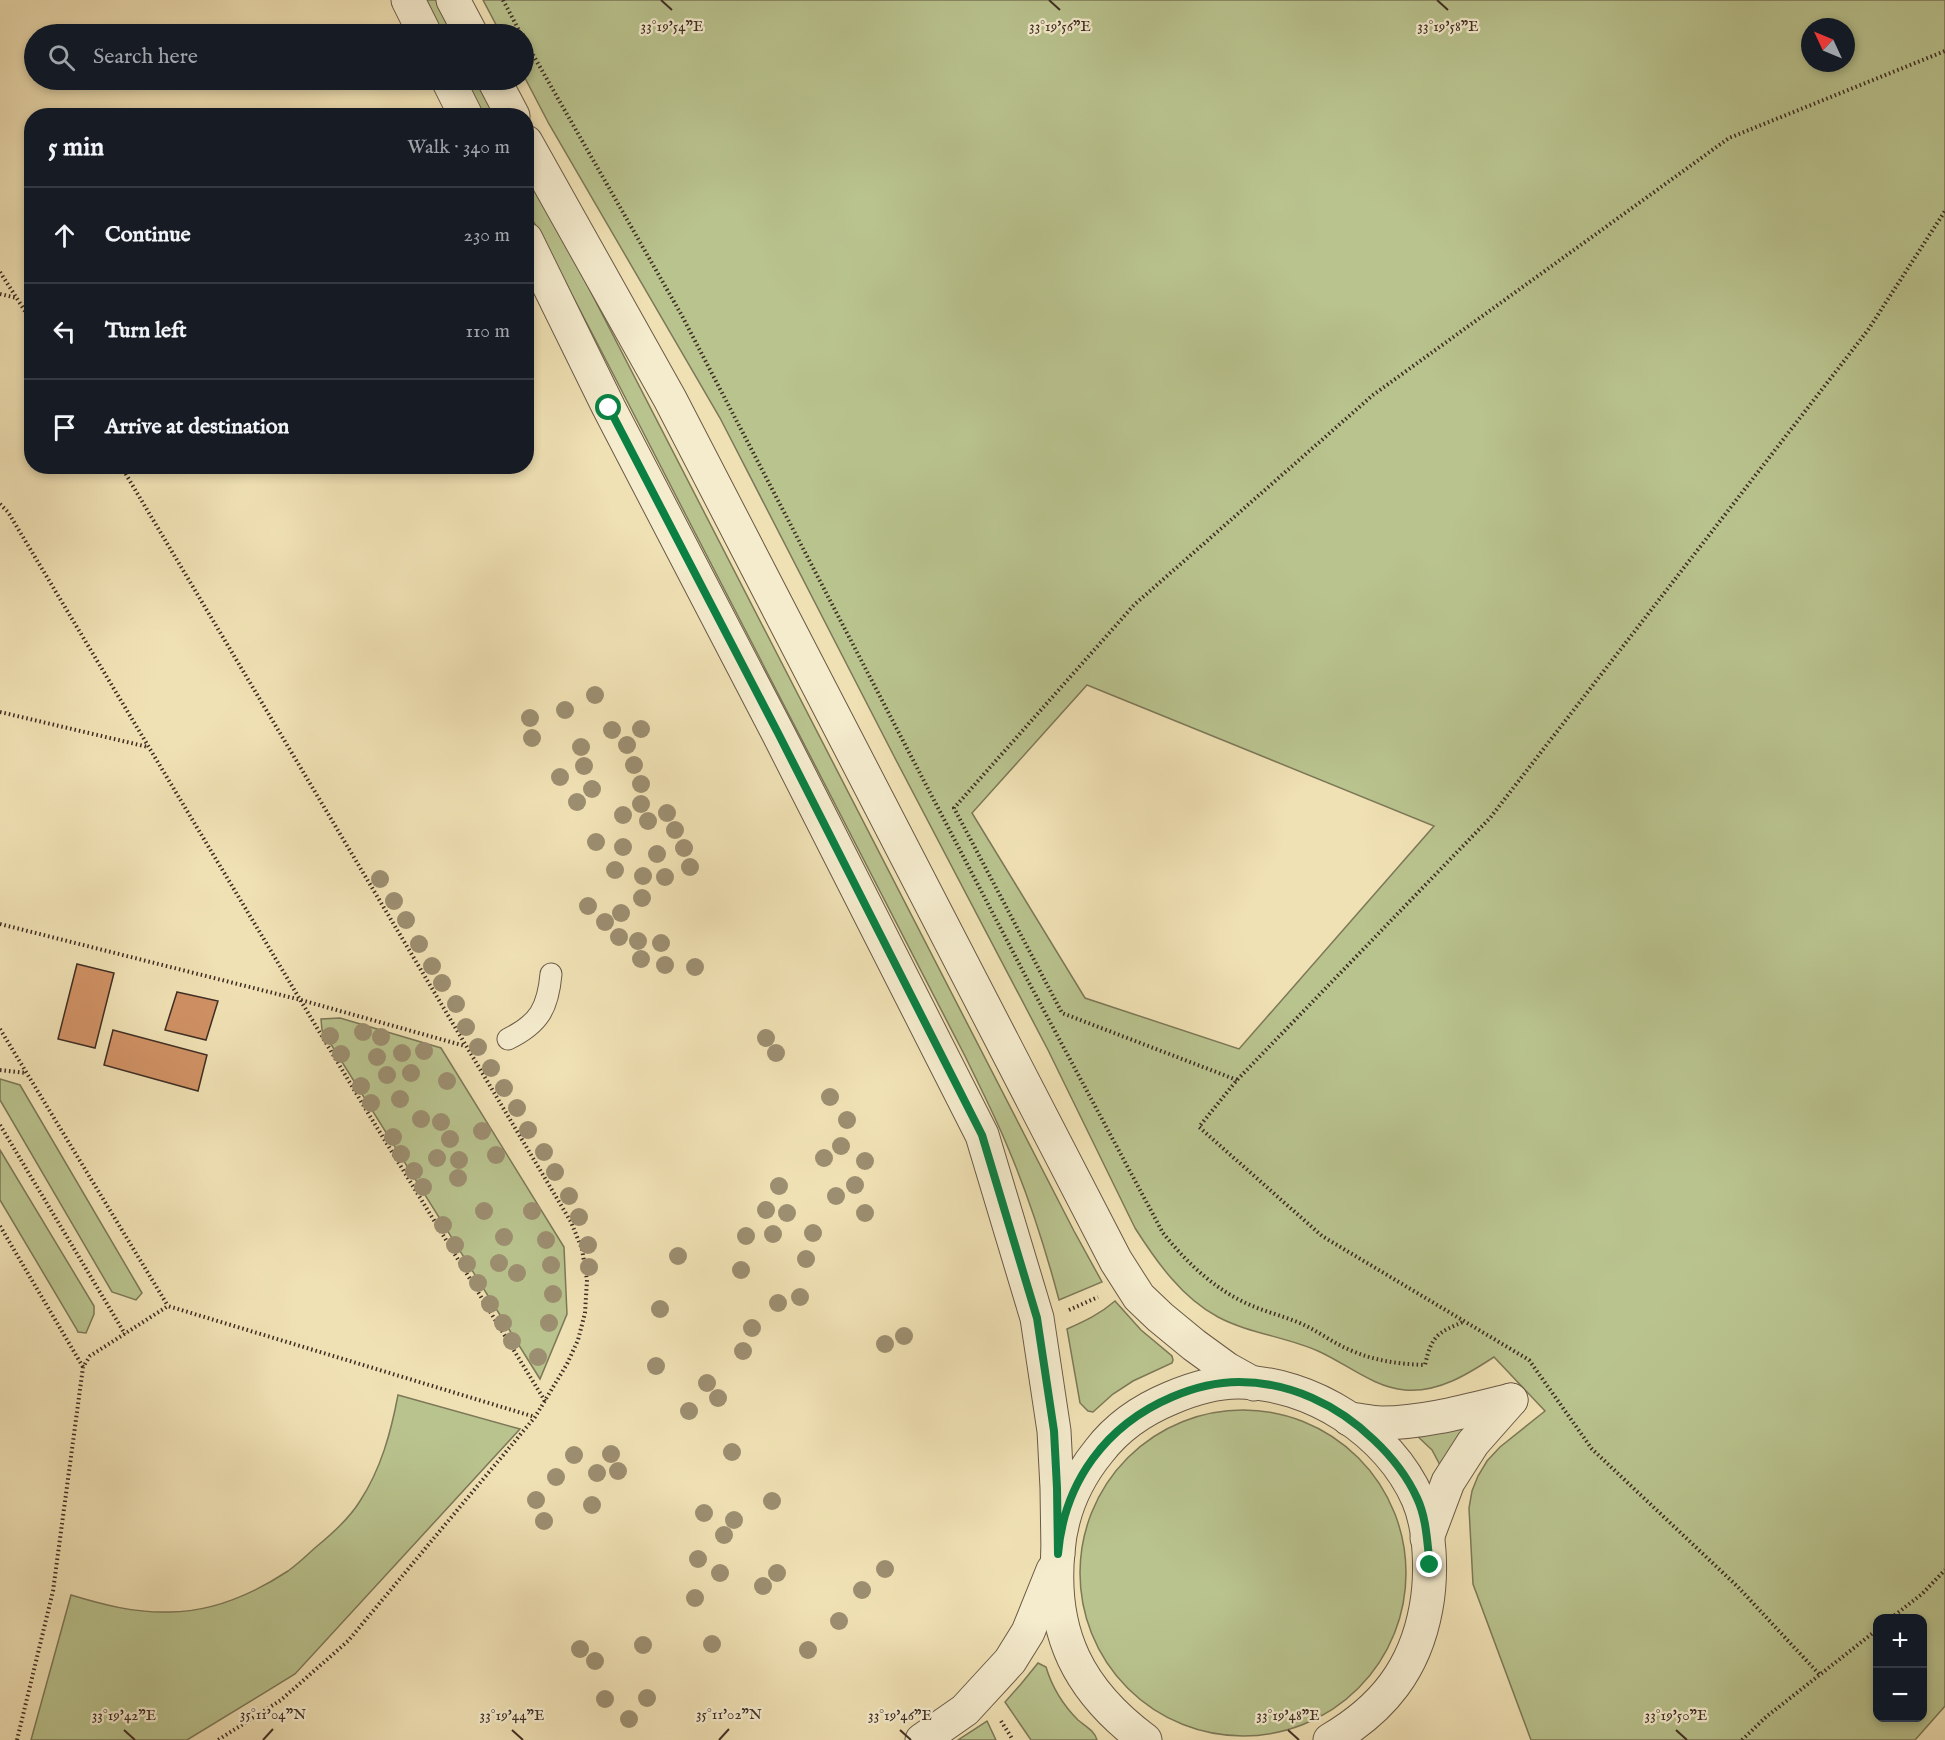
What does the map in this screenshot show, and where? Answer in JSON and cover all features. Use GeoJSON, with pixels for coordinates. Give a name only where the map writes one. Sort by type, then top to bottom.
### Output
{"type":"FeatureCollection","features":[{"type":"Feature","properties":{"kind":"street"},"geometry":{"type":"LineString","coordinates":[[408,0],[421,24]]}},
{"type":"Feature","properties":{"kind":"street"},"geometry":{"type":"LineString","coordinates":[[453,0],[466,24]]}},
{"type":"Feature","properties":{"kind":"street"},"geometry":{"type":"LineString","coordinates":[[453,90],[462,108]]}},
{"type":"Feature","properties":{"kind":"street"},"geometry":{"type":"LineString","coordinates":[[499,90],[509,108]]}},
{"type":"Feature","properties":{"kind":"street"},"geometry":{"type":"LineString","coordinates":[[534,156],[670,399],[1116,1261],[1139,1297],[1160,1317],[1227,1369],[1254,1384]]}},
{"type":"Feature","properties":{"kind":"street"},"geometry":{"type":"LineString","coordinates":[[534,255],[609,408],[778,733],[982,1135],[1037,1318],[1054,1431],[1057,1488],[1057,1588],[1061,1622],[1069,1650],[1095,1695],[1145,1740]]}},
{"type":"Feature","properties":{"kind":"street"},"geometry":{"type":"LineString","coordinates":[[922,1740],[965,1710],[1010,1661],[1028,1632],[1057,1556],[1063,1522],[1073,1492],[1088,1465],[1106,1442],[1127,1422],[1151,1406],[1197,1388],[1216,1384],[1254,1384],[1286,1388],[1313,1398],[1349,1419],[1385,1450],[1403,1474],[1418,1500],[1427,1538],[1430,1565],[1428,1597],[1422,1629],[1411,1659],[1395,1685],[1375,1708],[1352,1727],[1330,1740]]}},
{"type":"Feature","properties":{"kind":"street"},"geometry":{"type":"LineString","coordinates":[[1349,1419],[1381,1423],[1403,1422],[1467,1411],[1511,1400],[1473,1443],[1448,1482],[1427,1538]]}},
{"type":"Feature","properties":{"kind":"lane"},"geometry":{"type":"LineString","coordinates":[[508,1039],[523,1032],[535,1022],[544,1009],[549,993],[550,974]]}},
{"type":"Feature","properties":{"kind":"path"},"geometry":{"type":"LineString","coordinates":[[503,0],[516,24]]}},
{"type":"Feature","properties":{"kind":"path"},"geometry":{"type":"LineString","coordinates":[[1237,1080],[1062,1013],[954,807],[1134,605],[1373,395],[1729,138],[1945,51]]}},
{"type":"Feature","properties":{"kind":"path"},"geometry":{"type":"LineString","coordinates":[[534,57],[681,314],[1027,979],[1163,1233],[1206,1278],[1229,1294],[1253,1306],[1303,1324],[1349,1350],[1373,1359],[1399,1364],[1425,1365],[1429,1346],[1440,1332],[1466,1321]]}},
{"type":"Feature","properties":{"kind":"path"},"geometry":{"type":"LineString","coordinates":[[1198,1127],[1237,1080],[1490,818],[1868,330],[1945,211]]}},
{"type":"Feature","properties":{"kind":"path"},"geometry":{"type":"LineString","coordinates":[[0,272],[24,309]]}},
{"type":"Feature","properties":{"kind":"path"},"geometry":{"type":"LineString","coordinates":[[0,294],[17,298]]}},
{"type":"Feature","properties":{"kind":"path"},"geometry":{"type":"LineString","coordinates":[[126,474],[571,1222],[582,1249],[587,1280],[583,1322],[578,1340],[567,1364],[536,1417],[348,1641],[281,1700],[218,1740]]}},
{"type":"Feature","properties":{"kind":"path"},"geometry":{"type":"LineString","coordinates":[[0,504],[8,512],[545,1401]]}},
{"type":"Feature","properties":{"kind":"path"},"geometry":{"type":"LineString","coordinates":[[0,712],[149,747]]}},
{"type":"Feature","properties":{"kind":"path"},"geometry":{"type":"LineString","coordinates":[[0,924],[301,1000],[465,1046]]}},
{"type":"Feature","properties":{"kind":"path"},"geometry":{"type":"LineString","coordinates":[[0,1029],[168,1306],[536,1417]]}},
{"type":"Feature","properties":{"kind":"path"},"geometry":{"type":"LineString","coordinates":[[0,1070],[26,1073]]}},
{"type":"Feature","properties":{"kind":"path"},"geometry":{"type":"LineString","coordinates":[[0,1125],[125,1334]]}},
{"type":"Feature","properties":{"kind":"path"},"geometry":{"type":"LineString","coordinates":[[0,1226],[83,1366]]}},
{"type":"Feature","properties":{"kind":"path"},"geometry":{"type":"LineString","coordinates":[[1063,1312],[1100,1296]]}},
{"type":"Feature","properties":{"kind":"path"},"geometry":{"type":"LineString","coordinates":[[17,1740],[53,1591],[83,1366],[90,1356],[168,1306]]}},
{"type":"Feature","properties":{"kind":"path"},"geometry":{"type":"LineString","coordinates":[[1896,1614],[1922,1594],[1945,1570]]}},
{"type":"Feature","properties":{"kind":"path"},"geometry":{"type":"LineString","coordinates":[[1742,1740],[1766,1718],[1873,1633]]}},
{"type":"Feature","properties":{"kind":"path"},"geometry":{"type":"LineString","coordinates":[[996,1713],[1013,1740]]}},
{"type":"Feature","properties":{"kind":"green space"},"geometry":{"type":"Polygon","coordinates":[[[420,0],[441,0],[454,24],[433,24],[420,0]]]}},
{"type":"Feature","properties":{"kind":"green space"},"geometry":{"type":"Polygon","coordinates":[[[483,0],[1945,0],[1945,1706],[1915,1740],[1531,1740],[1473,1584],[1469,1508],[1472,1491],[1487,1461],[1500,1447],[1545,1411],[1494,1357],[1463,1376],[1441,1385],[1417,1390],[1393,1388],[1360,1374],[1318,1351],[1218,1317],[1193,1300],[1161,1266],[1135,1228],[1048,1050],[720,418],[531,90],[534,90],[534,24],[496,24],[483,0]],[[1087,685],[972,813],[1085,998],[1239,1049],[1434,826],[1087,685]]]}},
{"type":"Feature","properties":{"kind":"green space"},"geometry":{"type":"Polygon","coordinates":[[[466,90],[487,90],[497,108],[475,108],[466,90]]]}},
{"type":"Feature","properties":{"kind":"green space"},"geometry":{"type":"Polygon","coordinates":[[[534,182],[1102,1282],[1059,1300],[1042,1240],[1014,1162],[965,1056],[534,222],[534,182]]]}},
{"type":"Feature","properties":{"kind":"green space"},"geometry":{"type":"Polygon","coordinates":[[[340,1018],[441,1048],[564,1247],[567,1314],[540,1379],[322,1030],[321,1019],[340,1018]]]}},
{"type":"Feature","properties":{"kind":"green space"},"geometry":{"type":"Polygon","coordinates":[[[0,1079],[20,1085],[142,1293],[136,1300],[112,1292],[0,1100],[0,1079]]]}},
{"type":"Feature","properties":{"kind":"green space"},"geometry":{"type":"Polygon","coordinates":[[[0,1150],[94,1306],[94,1314],[86,1333],[78,1332],[0,1200],[0,1150]]]}},
{"type":"Feature","properties":{"kind":"green space"},"geometry":{"type":"Polygon","coordinates":[[[1115,1301],[1141,1330],[1172,1356],[1173,1360],[1172,1363],[1133,1381],[1113,1394],[1093,1412],[1088,1411],[1080,1403],[1067,1329],[1104,1310],[1115,1301]]]}},
{"type":"Feature","properties":{"kind":"green space"},"geometry":{"type":"Polygon","coordinates":[[[398,1395],[520,1429],[295,1674],[187,1740],[31,1740],[71,1595],[132,1610],[185,1611],[231,1600],[275,1579],[288,1571],[328,1537],[356,1508],[379,1463],[398,1395]]]}},
{"type":"Feature","properties":{"kind":"green space"},"geometry":{"type":"Polygon","coordinates":[[[1243,1410],[1275,1413],[1320,1429],[1347,1447],[1369,1469],[1379,1482],[1394,1511],[1403,1541],[1406,1573],[1403,1605],[1387,1650],[1369,1677],[1347,1699],[1334,1709],[1305,1724],[1275,1733],[1243,1736],[1211,1733],[1166,1717],[1139,1699],[1117,1677],[1107,1664],[1092,1635],[1083,1605],[1080,1573],[1083,1541],[1099,1496],[1117,1469],[1139,1447],[1152,1437],[1181,1422],[1211,1413],[1243,1410]]]}},
{"type":"Feature","properties":{"kind":"green space"},"geometry":{"type":"Polygon","coordinates":[[[1480,1418],[1440,1465],[1432,1450],[1414,1433],[1480,1418]]]}},
{"type":"Feature","properties":{"kind":"green space"},"geometry":{"type":"Polygon","coordinates":[[[1038,1663],[1046,1667],[1055,1689],[1068,1708],[1092,1731],[1097,1740],[1031,1740],[1005,1702],[1038,1663]]]}},
{"type":"Feature","properties":{"kind":"green space"},"geometry":{"type":"Polygon","coordinates":[[[987,1721],[996,1740],[958,1740],[987,1721]]]}},
{"type":"Feature","properties":{"kind":"building"},"geometry":{"type":"Polygon","coordinates":[[[77,964],[114,973],[95,1048],[58,1039],[77,964]]]}},
{"type":"Feature","properties":{"kind":"building"},"geometry":{"type":"Polygon","coordinates":[[[177,992],[218,1001],[206,1040],[165,1030],[177,992]]]}},
{"type":"Feature","properties":{"kind":"building"},"geometry":{"type":"Polygon","coordinates":[[[113,1030],[207,1055],[198,1091],[104,1065],[113,1030]]]}},
{"type":"Feature","properties":{"kind":"route"},"geometry":{"type":"LineString","coordinates":[[609,408],[778,733],[982,1135],[1037,1318],[1054,1431],[1058,1554],[1063,1522],[1073,1492],[1088,1465],[1106,1442],[1127,1422],[1151,1406],[1179,1394],[1216,1384],[1239,1382],[1286,1388],[1313,1398],[1340,1412],[1385,1450],[1403,1474],[1418,1500],[1426,1533],[1430,1565]]}}]}
